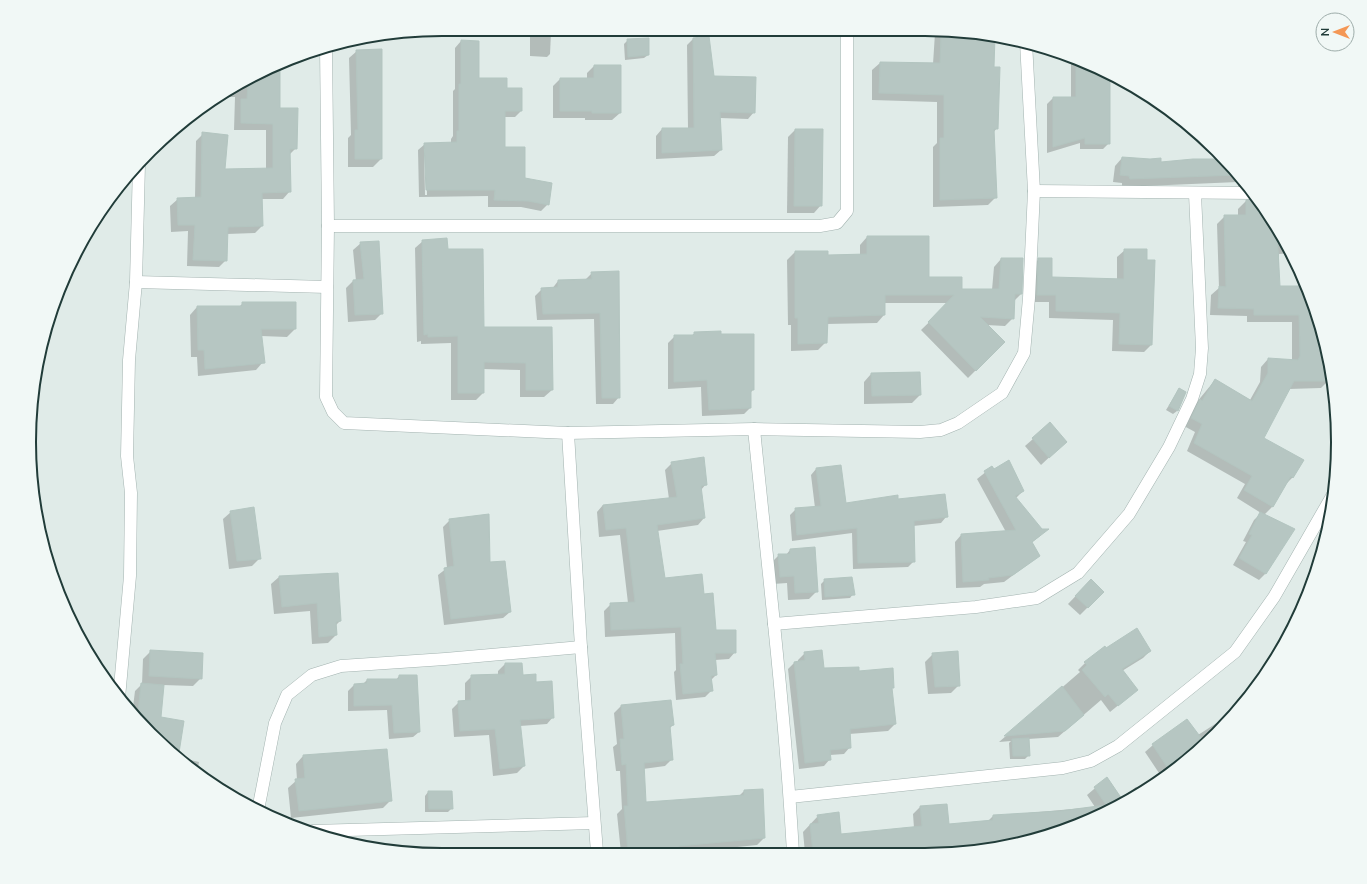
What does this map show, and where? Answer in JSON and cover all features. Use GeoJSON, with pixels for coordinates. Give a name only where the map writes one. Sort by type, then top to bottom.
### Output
{"type":"FeatureCollection","features":[{"type":"Feature","properties":{"kind":"street"},"geometry":{"type":"LineString","coordinates":[[328,226],[820,226],[836,223],[847,211],[847,36]]}},
{"type":"Feature","properties":{"kind":"street"},"geometry":{"type":"LineString","coordinates":[[326,53],[328,226],[326,397],[333,412],[344,423],[568,433],[754,429],[920,432],[941,430],[958,423],[1002,393],[1024,353],[1029,298],[1034,191],[1026,49]]}},
{"type":"Feature","properties":{"kind":"street"},"geometry":{"type":"LineString","coordinates":[[121,690],[130,576],[131,493],[127,448],[129,360],[136,282],[139,172]]}},
{"type":"Feature","properties":{"kind":"street"},"geometry":{"type":"LineString","coordinates":[[1034,191],[1195,194],[1245,193]]}},
{"type":"Feature","properties":{"kind":"street"},"geometry":{"type":"LineString","coordinates":[[774,624],[976,607],[1037,598],[1078,573],[1129,514],[1169,447],[1192,399],[1200,374],[1202,348],[1195,194]]}},
{"type":"Feature","properties":{"kind":"street"},"geometry":{"type":"LineString","coordinates":[[136,282],[327,287]]}},
{"type":"Feature","properties":{"kind":"street"},"geometry":{"type":"LineString","coordinates":[[754,429],[790,797],[793,848]]}},
{"type":"Feature","properties":{"kind":"street"},"geometry":{"type":"LineString","coordinates":[[568,433],[581,647],[597,848]]}},
{"type":"Feature","properties":{"kind":"street"},"geometry":{"type":"LineString","coordinates":[[790,797],[1063,768],[1091,761],[1118,746],[1235,652],[1274,597],[1326,507]]}},
{"type":"Feature","properties":{"kind":"street"},"geometry":{"type":"LineString","coordinates":[[259,804],[275,723],[287,695],[312,675],[342,666],[581,647]]}},
{"type":"Feature","properties":{"kind":"street"},"geometry":{"type":"LineString","coordinates":[[326,831],[594,823]]}},
{"type":"Feature","properties":{"kind":"building"},"geometry":{"type":"Polygon","coordinates":[[[709,36],[714,76],[756,77],[755,113],[720,112],[722,150],[662,153],[662,128],[694,128],[693,38],[709,36]]]}},
{"type":"Feature","properties":{"kind":"building"},"geometry":{"type":"Polygon","coordinates":[[[941,37],[978,39],[995,42],[994,67],[1000,67],[998,129],[994,129],[997,198],[940,200],[940,138],[944,138],[944,95],[879,93],[880,62],[940,63],[941,37]]]}},
{"type":"Feature","properties":{"kind":"building"},"geometry":{"type":"Polygon","coordinates":[[[649,38],[649,55],[628,57],[627,39],[649,38]]]}},
{"type":"Feature","properties":{"kind":"building"},"geometry":{"type":"Polygon","coordinates":[[[461,40],[479,41],[479,78],[507,78],[507,88],[522,88],[522,111],[505,111],[505,147],[525,147],[525,178],[552,183],[549,205],[528,201],[494,200],[495,190],[426,190],[424,143],[457,142],[457,131],[459,131],[459,84],[461,84],[461,40]]]}},
{"type":"Feature","properties":{"kind":"building"},"geometry":{"type":"Polygon","coordinates":[[[382,49],[382,159],[355,159],[355,130],[358,130],[356,50],[382,49]]]}},
{"type":"Feature","properties":{"kind":"building"},"geometry":{"type":"Polygon","coordinates":[[[594,65],[621,65],[621,113],[560,111],[560,78],[594,78],[594,65]]]}},
{"type":"Feature","properties":{"kind":"building"},"geometry":{"type":"Polygon","coordinates":[[[1076,66],[1110,81],[1110,144],[1085,144],[1085,138],[1053,147],[1053,97],[1076,97],[1076,66]]]}},
{"type":"Feature","properties":{"kind":"building"},"geometry":{"type":"Polygon","coordinates":[[[280,70],[280,108],[298,108],[297,149],[290,149],[291,192],[262,193],[263,226],[228,227],[227,261],[193,260],[195,225],[178,225],[177,198],[201,197],[202,132],[228,135],[225,169],[273,168],[273,124],[241,123],[241,99],[247,99],[248,85],[280,70]]]}},
{"type":"Feature","properties":{"kind":"building"},"geometry":{"type":"Polygon","coordinates":[[[795,129],[823,129],[822,206],[794,206],[795,129]]]}},
{"type":"Feature","properties":{"kind":"building"},"geometry":{"type":"Polygon","coordinates":[[[1122,157],[1150,159],[1161,158],[1161,162],[1193,159],[1216,159],[1231,175],[1130,179],[1129,176],[1120,175],[1122,157]]]}},
{"type":"Feature","properties":{"kind":"building"},"geometry":{"type":"Polygon","coordinates":[[[1246,200],[1251,200],[1263,216],[1278,240],[1280,286],[1299,286],[1299,284],[1317,337],[1326,381],[1294,381],[1264,438],[1304,460],[1293,478],[1291,476],[1273,507],[1244,490],[1252,476],[1194,443],[1202,424],[1191,418],[1200,399],[1202,401],[1215,379],[1252,401],[1268,373],[1268,358],[1298,360],[1300,356],[1299,315],[1254,315],[1254,309],[1218,308],[1219,286],[1226,287],[1224,215],[1246,215],[1246,200]]]}},
{"type":"Feature","properties":{"kind":"building"},"geometry":{"type":"Polygon","coordinates":[[[867,236],[929,236],[929,277],[962,277],[962,289],[999,289],[1001,258],[1023,258],[1022,294],[1015,294],[1014,319],[980,317],[1005,342],[976,371],[928,322],[954,295],[885,295],[885,315],[828,317],[827,343],[798,344],[798,318],[795,318],[795,251],[828,251],[828,255],[867,254],[867,236]]]}},
{"type":"Feature","properties":{"kind":"building"},"geometry":{"type":"Polygon","coordinates":[[[447,238],[448,249],[483,249],[484,327],[552,327],[553,390],[526,390],[526,363],[484,362],[484,393],[458,393],[458,336],[428,337],[428,334],[424,335],[422,240],[447,238]]]}},
{"type":"Feature","properties":{"kind":"building"},"geometry":{"type":"Polygon","coordinates":[[[379,241],[383,314],[355,315],[353,280],[364,279],[360,242],[379,241]]]}},
{"type":"Feature","properties":{"kind":"building"},"geometry":{"type":"Polygon","coordinates":[[[1124,249],[1147,249],[1147,260],[1155,260],[1152,345],[1119,344],[1120,313],[1056,311],[1056,295],[1037,295],[1038,258],[1052,258],[1052,277],[1124,279],[1124,249]]]}},
{"type":"Feature","properties":{"kind":"building"},"geometry":{"type":"Polygon","coordinates":[[[619,271],[620,398],[602,398],[600,313],[543,314],[541,288],[558,287],[558,280],[592,279],[591,272],[619,271]]]}},
{"type":"Feature","properties":{"kind":"building"},"geometry":{"type":"Polygon","coordinates":[[[242,302],[296,302],[296,329],[261,329],[265,363],[205,369],[204,350],[198,350],[197,306],[242,306],[242,302]]]}},
{"type":"Feature","properties":{"kind":"building"},"geometry":{"type":"Polygon","coordinates":[[[721,331],[721,334],[754,334],[754,390],[751,390],[751,408],[709,410],[707,380],[674,382],[674,335],[694,335],[694,332],[721,331]]]}},
{"type":"Feature","properties":{"kind":"building"},"geometry":{"type":"Polygon","coordinates":[[[920,372],[921,395],[872,396],[871,373],[920,372]]]}},
{"type":"Feature","properties":{"kind":"building"},"geometry":{"type":"Polygon","coordinates":[[[1179,388],[1186,392],[1178,411],[1169,406],[1179,388]]]}},
{"type":"Feature","properties":{"kind":"building"},"geometry":{"type":"Polygon","coordinates":[[[1050,422],[1067,442],[1049,458],[1032,438],[1050,422]]]}},
{"type":"Feature","properties":{"kind":"building"},"geometry":{"type":"Polygon","coordinates":[[[704,457],[707,485],[701,486],[705,518],[657,525],[665,578],[702,574],[704,594],[713,593],[716,630],[736,630],[736,653],[715,653],[717,675],[711,676],[713,691],[683,694],[680,664],[683,664],[681,627],[611,630],[610,603],[635,602],[626,528],[606,530],[603,505],[677,497],[671,462],[704,457]]]}},
{"type":"Feature","properties":{"kind":"building"},"geometry":{"type":"Polygon","coordinates":[[[1009,460],[1024,491],[1015,496],[1042,529],[1049,529],[1032,542],[1040,556],[1013,575],[988,578],[989,580],[963,582],[961,534],[1016,530],[984,471],[992,466],[994,469],[1009,460]]]}},
{"type":"Feature","properties":{"kind":"building"},"geometry":{"type":"Polygon","coordinates":[[[841,465],[846,503],[898,495],[898,499],[945,494],[948,517],[914,521],[915,562],[858,563],[857,528],[797,535],[795,508],[821,506],[816,468],[841,465]]]}},
{"type":"Feature","properties":{"kind":"building"},"geometry":{"type":"Polygon","coordinates":[[[254,507],[261,559],[237,561],[230,511],[254,507]]]}},
{"type":"Feature","properties":{"kind":"building"},"geometry":{"type":"Polygon","coordinates":[[[1260,512],[1295,529],[1266,574],[1239,558],[1252,535],[1249,534],[1260,512]]]}},
{"type":"Feature","properties":{"kind":"building"},"geometry":{"type":"Polygon","coordinates":[[[489,514],[490,562],[505,561],[511,612],[451,619],[444,568],[454,566],[449,519],[489,514]]]}},
{"type":"Feature","properties":{"kind":"building"},"geometry":{"type":"Polygon","coordinates":[[[815,547],[818,592],[795,593],[794,576],[780,577],[778,554],[790,554],[790,549],[815,547]]]}},
{"type":"Feature","properties":{"kind":"building"},"geometry":{"type":"Polygon","coordinates":[[[338,573],[341,621],[336,622],[337,635],[319,637],[317,603],[282,607],[279,576],[338,573]]]}},
{"type":"Feature","properties":{"kind":"building"},"geometry":{"type":"Polygon","coordinates":[[[852,577],[855,595],[825,597],[824,579],[852,577]]]}},
{"type":"Feature","properties":{"kind":"building"},"geometry":{"type":"Polygon","coordinates":[[[1091,579],[1104,592],[1088,608],[1075,596],[1091,579]]]}},
{"type":"Feature","properties":{"kind":"building"},"geometry":{"type":"Polygon","coordinates":[[[1137,628],[1151,651],[1122,669],[1138,690],[1118,706],[1108,694],[1105,697],[1082,670],[1087,665],[1084,662],[1105,646],[1106,648],[1137,628]]]}},
{"type":"Feature","properties":{"kind":"building"},"geometry":{"type":"Polygon","coordinates":[[[150,650],[203,653],[202,679],[149,676],[150,650]]]}},
{"type":"Feature","properties":{"kind":"building"},"geometry":{"type":"Polygon","coordinates":[[[822,650],[824,668],[859,667],[859,671],[893,668],[894,688],[892,688],[896,724],[850,729],[851,748],[830,750],[831,760],[805,763],[794,662],[805,660],[804,652],[822,650]]]}},
{"type":"Feature","properties":{"kind":"building"},"geometry":{"type":"Polygon","coordinates":[[[958,651],[960,686],[935,687],[932,653],[958,651]]]}},
{"type":"Feature","properties":{"kind":"building"},"geometry":{"type":"Polygon","coordinates":[[[505,663],[522,663],[523,675],[536,674],[536,682],[552,681],[554,718],[520,720],[525,766],[500,769],[495,729],[460,731],[458,701],[471,700],[471,675],[505,674],[505,663]]]}},
{"type":"Feature","properties":{"kind":"building"},"geometry":{"type":"Polygon","coordinates":[[[399,675],[417,675],[420,732],[394,733],[392,705],[354,706],[354,684],[367,683],[367,679],[399,679],[399,675]]]}},
{"type":"Feature","properties":{"kind":"building"},"geometry":{"type":"Polygon","coordinates":[[[141,683],[164,685],[161,717],[184,721],[179,751],[155,729],[138,711],[141,683]]]}},
{"type":"Feature","properties":{"kind":"building"},"geometry":{"type":"Polygon","coordinates":[[[1062,686],[1084,715],[1065,731],[1004,736],[1062,686]]]}},
{"type":"Feature","properties":{"kind":"building"},"geometry":{"type":"Polygon","coordinates":[[[671,700],[674,725],[670,726],[673,760],[644,763],[646,802],[744,795],[744,790],[763,789],[765,838],[679,846],[679,848],[628,848],[624,806],[628,806],[626,764],[622,765],[620,739],[624,739],[621,705],[671,700]]]}},
{"type":"Feature","properties":{"kind":"building"},"geometry":{"type":"Polygon","coordinates":[[[1187,719],[1202,739],[1167,768],[1152,744],[1187,719]]]}},
{"type":"Feature","properties":{"kind":"building"},"geometry":{"type":"Polygon","coordinates":[[[1029,738],[1030,756],[1013,756],[1012,739],[1029,738]]]}},
{"type":"Feature","properties":{"kind":"building"},"geometry":{"type":"Polygon","coordinates":[[[387,749],[392,801],[299,811],[295,779],[305,778],[303,755],[387,749]]]}},
{"type":"Feature","properties":{"kind":"building"},"geometry":{"type":"Polygon","coordinates":[[[1107,777],[1121,798],[1105,806],[1080,817],[1056,826],[1004,840],[978,845],[952,847],[812,848],[810,824],[819,823],[817,815],[839,812],[841,834],[922,826],[920,806],[947,804],[949,824],[993,820],[993,815],[1060,811],[1106,805],[1094,787],[1107,777]]]}},
{"type":"Feature","properties":{"kind":"building"},"geometry":{"type":"Polygon","coordinates":[[[428,791],[452,791],[453,809],[429,809],[428,791]]]}}]}
